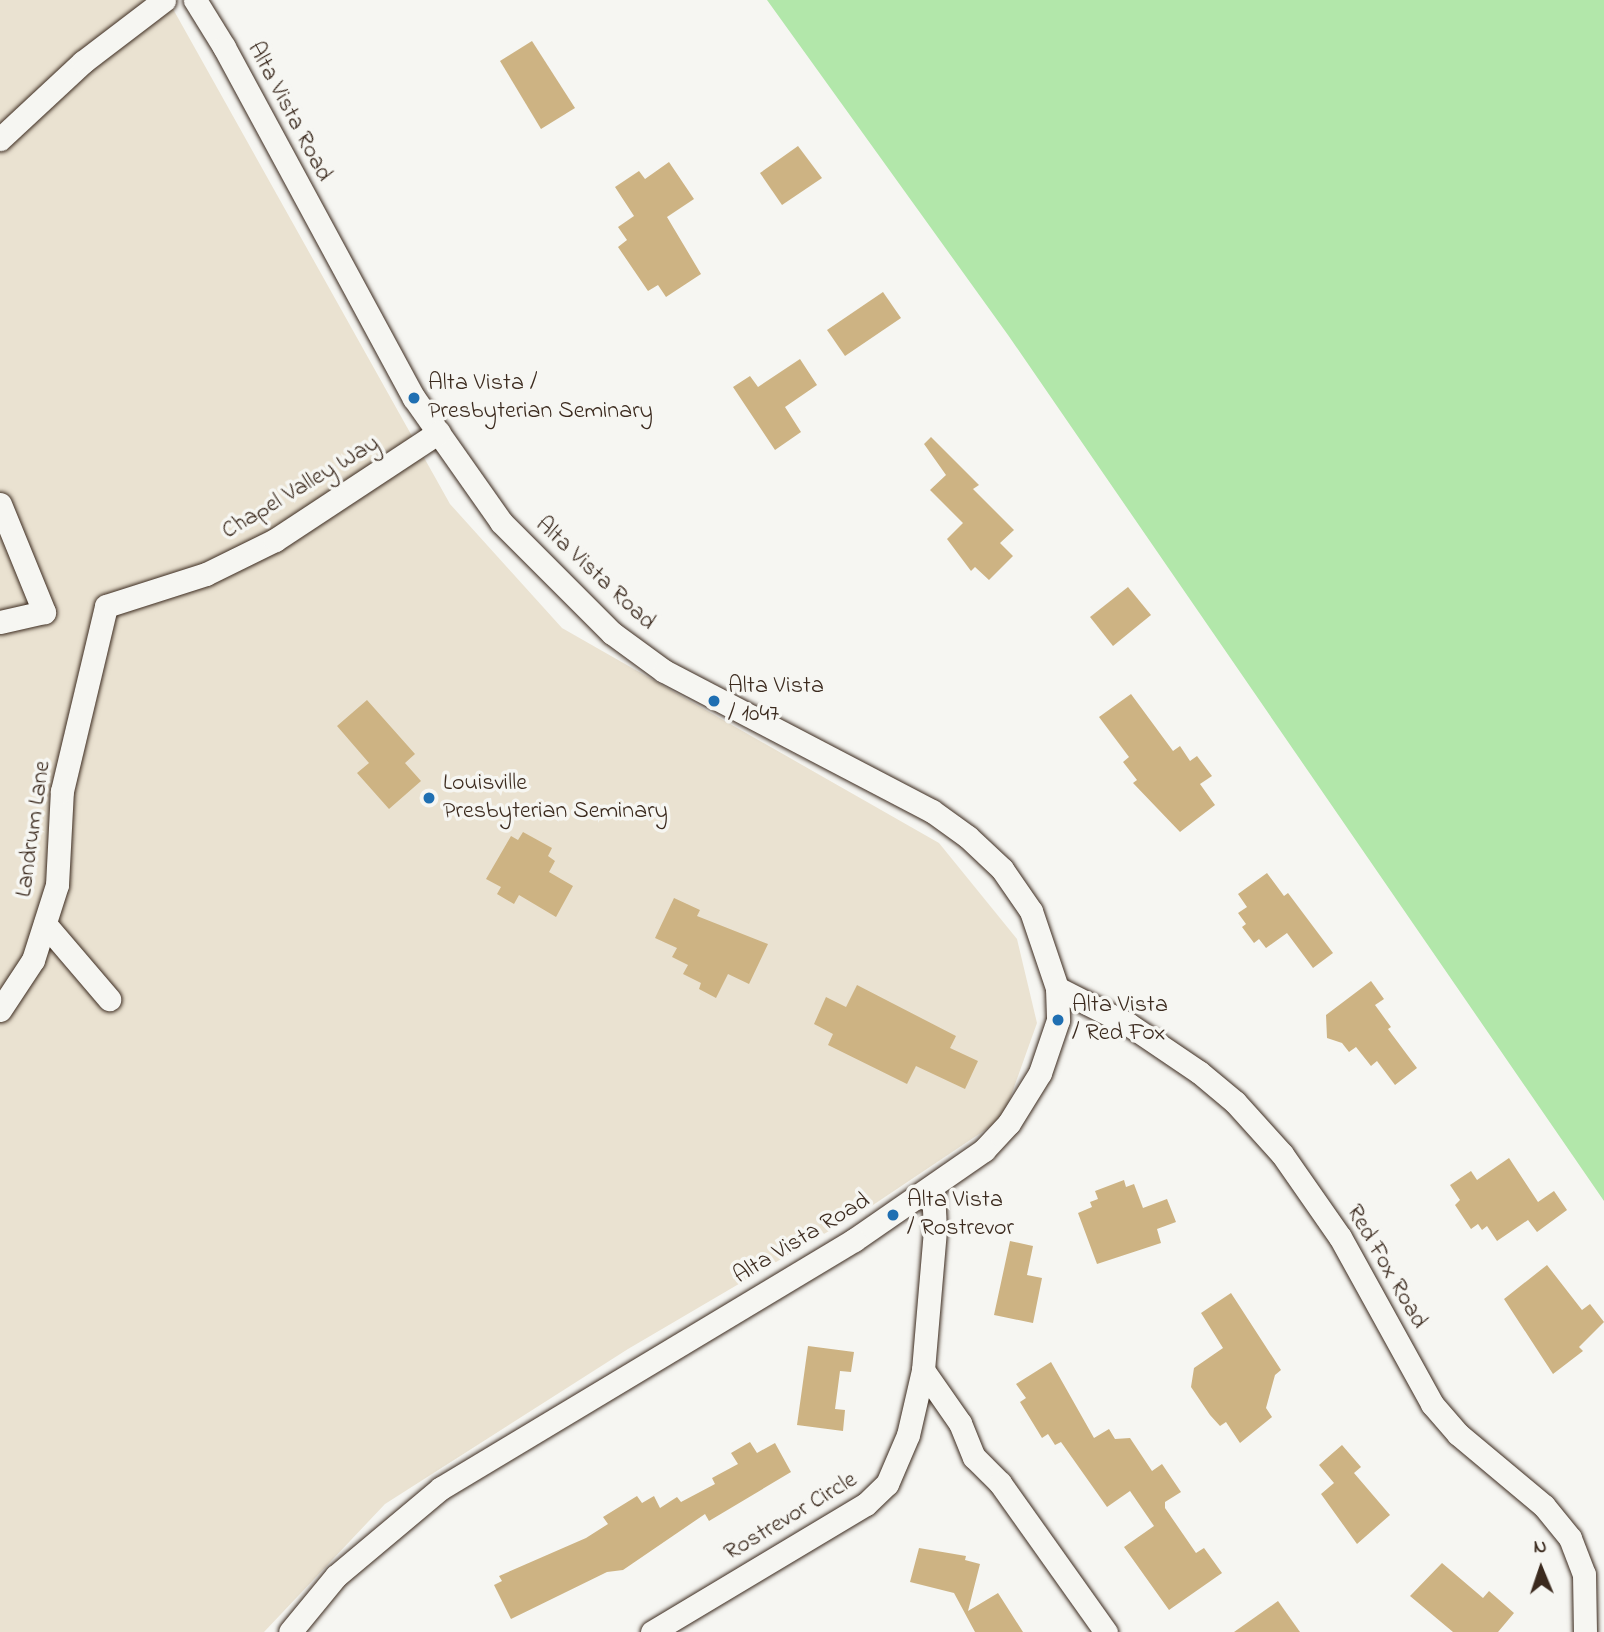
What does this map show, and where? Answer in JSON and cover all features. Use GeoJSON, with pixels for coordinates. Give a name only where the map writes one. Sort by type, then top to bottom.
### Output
{"type":"FeatureCollection","features":[{"type":"Feature","properties":{"kind":"street"},"geometry":{"type":"LineString","coordinates":[[0,139],[83,62],[164,0]]}},
{"type":"Feature","properties":{"kind":"street","name":"Alta Vista Road"},"geometry":{"type":"LineString","coordinates":[[195,0],[224,47],[414,398],[501,522],[612,633],[714,701],[932,811],[988,855],[1031,911],[1057,988],[1058,1020],[1033,1087],[984,1150],[933,1190],[441,1488],[336,1576],[290,1632]]}},
{"type":"Feature","properties":{"kind":"street","name":"Chapel Valley Way"},"geometry":{"type":"LineString","coordinates":[[106,606],[206,574],[275,540],[439,432]]}},
{"type":"Feature","properties":{"kind":"street"},"geometry":{"type":"LineString","coordinates":[[0,504],[44,612],[0,622]]}},
{"type":"Feature","properties":{"kind":"street","name":"Landrum Lane"},"geometry":{"type":"LineString","coordinates":[[0,1010],[33,960],[57,885],[62,791],[106,606]]}},
{"type":"Feature","properties":{"kind":"street"},"geometry":{"type":"LineString","coordinates":[[45,924],[109,999]]}},
{"type":"Feature","properties":{"kind":"street","name":"Red Fox Road"},"geometry":{"type":"LineString","coordinates":[[1057,988],[1128,1024],[1199,1072],[1235,1102],[1282,1154],[1340,1237],[1432,1404],[1458,1434],[1544,1506],[1570,1538],[1584,1574],[1585,1632]]}},
{"type":"Feature","properties":{"kind":"street","name":"Rostrevor Circle"},"geometry":{"type":"LineString","coordinates":[[652,1632],[879,1494],[897,1465],[923,1370],[935,1240],[933,1190]]}},
{"type":"Feature","properties":{"kind":"street"},"geometry":{"type":"LineString","coordinates":[[923,1370],[960,1423],[974,1457],[1000,1483],[1106,1632]]}},
{"type":"Feature","properties":{"kind":"shaded area","name":"Louisville Presbyterian Seminary"},"geometry":{"type":"Polygon","coordinates":[[[0,0],[168,0],[450,504],[562,628],[939,843],[1017,939],[1037,1023],[1003,1118],[870,1207],[628,1349],[385,1504],[264,1632],[0,1632],[0,0]]]}},
{"type":"Feature","properties":{"kind":"green space"},"geometry":{"type":"Polygon","coordinates":[[[767,0],[1604,0],[1604,1201],[1008,335],[767,0]]]}},
{"type":"Feature","properties":{"kind":"building"},"geometry":{"type":"Polygon","coordinates":[[[532,41],[575,108],[541,129],[500,61],[532,41]]]}},
{"type":"Feature","properties":{"kind":"building"},"geometry":{"type":"Polygon","coordinates":[[[798,146],[822,178],[782,205],[760,173],[798,146]]]}},
{"type":"Feature","properties":{"kind":"building"},"geometry":{"type":"Polygon","coordinates":[[[669,162],[694,199],[667,217],[701,274],[666,297],[658,285],[648,291],[618,247],[627,240],[618,227],[634,216],[615,187],[639,171],[645,179],[669,162]]]}},
{"type":"Feature","properties":{"kind":"building"},"geometry":{"type":"Polygon","coordinates":[[[883,292],[901,318],[845,356],[827,330],[883,292]]]}},
{"type":"Feature","properties":{"kind":"building"},"geometry":{"type":"Polygon","coordinates":[[[800,359],[817,385],[785,407],[801,432],[775,450],[733,387],[750,376],[758,387],[800,359]]]}},
{"type":"Feature","properties":{"kind":"building"},"geometry":{"type":"Polygon","coordinates":[[[931,437],[979,485],[973,489],[1014,530],[1000,543],[1013,556],[989,580],[975,567],[971,571],[947,539],[963,523],[930,490],[946,475],[924,444],[931,437]]]}},
{"type":"Feature","properties":{"kind":"building"},"geometry":{"type":"Polygon","coordinates":[[[1128,587],[1151,615],[1113,646],[1090,617],[1128,587]]]}},
{"type":"Feature","properties":{"kind":"building"},"geometry":{"type":"Polygon","coordinates":[[[1131,694],[1173,751],[1180,746],[1190,761],[1197,756],[1212,776],[1200,784],[1215,805],[1180,832],[1133,783],[1137,780],[1123,762],[1129,757],[1099,717],[1131,694]]]}},
{"type":"Feature","properties":{"kind":"building"},"geometry":{"type":"Polygon","coordinates":[[[367,700],[415,754],[405,763],[421,781],[389,809],[357,773],[369,763],[337,726],[367,700]]]}},
{"type":"Feature","properties":{"kind":"building"},"geometry":{"type":"Polygon","coordinates":[[[523,832],[552,848],[548,856],[555,861],[549,872],[573,886],[556,917],[519,895],[514,904],[497,894],[501,887],[486,879],[511,836],[518,840],[523,832]]]}},
{"type":"Feature","properties":{"kind":"building"},"geometry":{"type":"Polygon","coordinates":[[[1267,873],[1284,896],[1288,893],[1333,953],[1313,968],[1287,933],[1266,948],[1259,939],[1254,943],[1242,927],[1246,924],[1238,913],[1247,907],[1238,894],[1267,873]]]}},
{"type":"Feature","properties":{"kind":"building"},"geometry":{"type":"Polygon","coordinates":[[[674,898],[700,910],[697,916],[768,944],[749,984],[728,974],[716,998],[699,989],[701,983],[683,974],[688,965],[672,957],[677,948],[655,938],[674,898]]]}},
{"type":"Feature","properties":{"kind":"building"},"geometry":{"type":"Polygon","coordinates":[[[1371,981],[1384,999],[1375,1005],[1391,1027],[1388,1029],[1417,1068],[1395,1085],[1377,1061],[1371,1066],[1356,1047],[1349,1052],[1342,1043],[1327,1038],[1326,1015],[1371,981]]]}},
{"type":"Feature","properties":{"kind":"building"},"geometry":{"type":"Polygon","coordinates":[[[857,985],[956,1036],[950,1048],[978,1061],[965,1089],[916,1066],[907,1084],[828,1045],[833,1034],[814,1024],[826,997],[846,1007],[857,985]]]}},
{"type":"Feature","properties":{"kind":"building"},"geometry":{"type":"Polygon","coordinates":[[[1509,1158],[1538,1202],[1554,1191],[1567,1210],[1537,1232],[1528,1220],[1497,1241],[1487,1226],[1482,1230],[1478,1224],[1471,1229],[1455,1205],[1460,1200],[1450,1185],[1471,1171],[1477,1180],[1509,1158]]]}},
{"type":"Feature","properties":{"kind":"building"},"geometry":{"type":"Polygon","coordinates":[[[1124,1180],[1126,1187],[1134,1184],[1143,1208],[1167,1199],[1176,1222],[1157,1229],[1161,1243],[1097,1264],[1078,1213],[1092,1207],[1090,1202],[1098,1199],[1095,1191],[1124,1180]]]}},
{"type":"Feature","properties":{"kind":"building"},"geometry":{"type":"Polygon","coordinates":[[[1010,1241],[1033,1246],[1027,1275],[1042,1278],[1033,1323],[994,1315],[1010,1241]]]}},
{"type":"Feature","properties":{"kind":"building"},"geometry":{"type":"Polygon","coordinates":[[[1547,1265],[1582,1310],[1590,1304],[1604,1322],[1579,1347],[1583,1351],[1553,1374],[1504,1299],[1547,1265]]]}},
{"type":"Feature","properties":{"kind":"building"},"geometry":{"type":"Polygon","coordinates":[[[1231,1293],[1281,1370],[1275,1375],[1266,1408],[1272,1417],[1240,1443],[1226,1422],[1220,1426],[1210,1415],[1191,1387],[1194,1368],[1223,1348],[1201,1313],[1231,1293]]]}},
{"type":"Feature","properties":{"kind":"building"},"geometry":{"type":"Polygon","coordinates":[[[808,1346],[854,1352],[851,1372],[840,1371],[835,1409],[845,1410],[843,1431],[797,1425],[808,1346]]]}},
{"type":"Feature","properties":{"kind":"building"},"geometry":{"type":"Polygon","coordinates":[[[1051,1362],[1094,1438],[1109,1429],[1115,1439],[1130,1438],[1152,1471],[1162,1464],[1181,1492],[1165,1502],[1165,1508],[1196,1553],[1204,1548],[1222,1573],[1169,1610],[1124,1547],[1154,1526],[1130,1491],[1107,1507],[1061,1442],[1055,1445],[1048,1434],[1042,1438],[1020,1402],[1026,1398],[1016,1384],[1051,1362]]]}},
{"type":"Feature","properties":{"kind":"building"},"geometry":{"type":"Polygon","coordinates":[[[750,1442],[757,1453],[775,1443],[791,1472],[709,1521],[705,1514],[623,1570],[607,1572],[511,1619],[494,1585],[502,1581],[499,1576],[586,1538],[608,1524],[603,1517],[637,1496],[642,1503],[654,1496],[660,1508],[677,1497],[681,1502],[715,1484],[712,1478],[738,1464],[731,1453],[750,1442]]]}},
{"type":"Feature","properties":{"kind":"building"},"geometry":{"type":"Polygon","coordinates":[[[1342,1445],[1361,1467],[1354,1473],[1390,1515],[1357,1544],[1321,1494],[1334,1483],[1319,1465],[1342,1445]]]}},
{"type":"Feature","properties":{"kind":"building"},"geometry":{"type":"Polygon","coordinates":[[[919,1548],[966,1556],[965,1560],[980,1564],[968,1611],[998,1593],[1023,1632],[975,1632],[954,1593],[910,1582],[919,1548]]]}},
{"type":"Feature","properties":{"kind":"building"},"geometry":{"type":"Polygon","coordinates":[[[1442,1563],[1483,1598],[1489,1591],[1514,1613],[1498,1632],[1453,1632],[1410,1596],[1442,1563]]]}},
{"type":"Feature","properties":{"kind":"building"},"geometry":{"type":"Polygon","coordinates":[[[1278,1601],[1300,1632],[1234,1632],[1278,1601]]]}},
{"type":"Feature","properties":{"kind":"place","name":"Alta Vista / Presbyterian Seminary"},"geometry":{"type":"Point","coordinates":[414,398]}},
{"type":"Feature","properties":{"kind":"place","name":"Alta Vista / 1047"},"geometry":{"type":"Point","coordinates":[714,701]}},
{"type":"Feature","properties":{"kind":"place","name":"Louisville Presbyterian Seminary"},"geometry":{"type":"Point","coordinates":[429,798]}},
{"type":"Feature","properties":{"kind":"place","name":"Alta Vista / Red Fox"},"geometry":{"type":"Point","coordinates":[1058,1020]}},
{"type":"Feature","properties":{"kind":"place","name":"Alta Vista / Rostrevor"},"geometry":{"type":"Point","coordinates":[893,1215]}}]}
